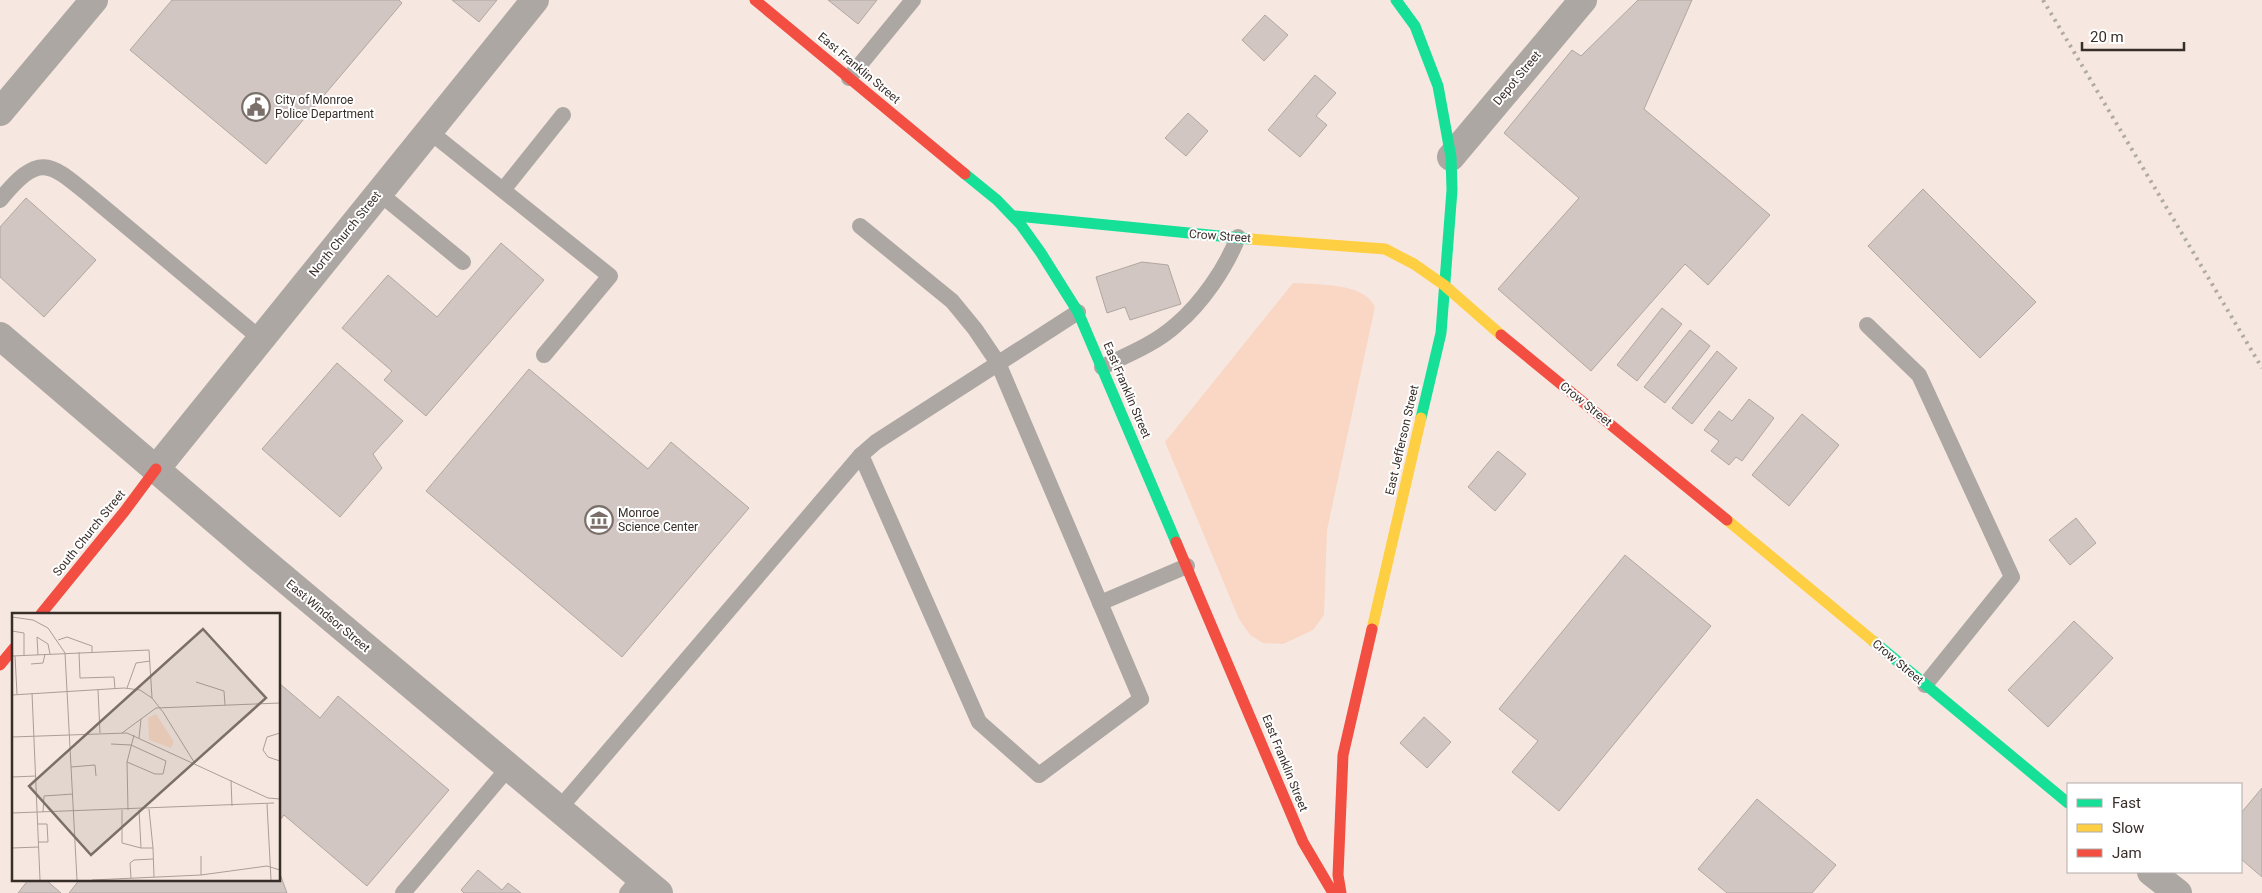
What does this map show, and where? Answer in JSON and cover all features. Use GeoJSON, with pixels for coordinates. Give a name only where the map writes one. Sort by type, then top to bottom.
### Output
{"type":"FeatureCollection","features":[{"type":"Feature","properties":{"kind":"main road","name":"East Franklin Street"},"geometry":{"type":"LineString","coordinates":[[755,0],[1015,216],[1041,252],[1078,312],[1303,842],[1333,893]]}},
{"type":"Feature","properties":{"kind":"main road","name":"East Jefferson Street"},"geometry":{"type":"LineString","coordinates":[[1340,893],[1338,875],[1342,755],[1441,333],[1452,190],[1451,157],[1438,86],[1415,26],[1396,0]]}},
{"type":"Feature","properties":{"kind":"main road","name":"Crow Street"},"geometry":{"type":"LineString","coordinates":[[1015,216],[1238,237],[1385,248],[1414,264],[1444,285],[1498,332],[1634,442],[2067,803]]}},
{"type":"Feature","properties":{"kind":"main road","name":"South Church Street"},"geometry":{"type":"LineString","coordinates":[[42,613],[124,512],[156,469]]}},
{"type":"Feature","properties":{"kind":"main road"},"geometry":{"type":"LineString","coordinates":[[0,665],[12,650]]}},
{"type":"Feature","properties":{"kind":"street"},"geometry":{"type":"LineString","coordinates":[[0,112],[94,0]]}},
{"type":"Feature","properties":{"kind":"street","name":"North Church Street"},"geometry":{"type":"LineString","coordinates":[[156,469],[535,0]]}},
{"type":"Feature","properties":{"kind":"street","name":"Depot Street"},"geometry":{"type":"LineString","coordinates":[[1451,157],[1583,0]]}},
{"type":"Feature","properties":{"kind":"street","name":"East Windsor Street"},"geometry":{"type":"LineString","coordinates":[[0,336],[559,810],[642,888]]}},
{"type":"Feature","properties":{"kind":"street"},"geometry":{"type":"LineString","coordinates":[[2152,873],[2178,893]]}},
{"type":"Feature","properties":{"kind":"lane"},"geometry":{"type":"LineString","coordinates":[[849,78],[913,0]]}},
{"type":"Feature","properties":{"kind":"lane"},"geometry":{"type":"LineString","coordinates":[[502,190],[563,114]]}},
{"type":"Feature","properties":{"kind":"lane"},"geometry":{"type":"LineString","coordinates":[[429,131],[610,276],[544,355]]}},
{"type":"Feature","properties":{"kind":"lane"},"geometry":{"type":"LineString","coordinates":[[0,200],[14,183],[34,168],[50,167],[68,178],[261,339]]}},
{"type":"Feature","properties":{"kind":"lane"},"geometry":{"type":"LineString","coordinates":[[379,193],[463,262]]}},
{"type":"Feature","properties":{"kind":"lane"},"geometry":{"type":"LineString","coordinates":[[860,226],[952,302],[975,329],[998,363],[1142,699],[1038,775],[979,722],[861,455]]}},
{"type":"Feature","properties":{"kind":"lane"},"geometry":{"type":"LineString","coordinates":[[1102,367],[1143,347],[1176,325],[1213,284],[1230,259],[1238,237]]}},
{"type":"Feature","properties":{"kind":"lane"},"geometry":{"type":"LineString","coordinates":[[559,810],[861,455],[876,442],[1078,312]]}},
{"type":"Feature","properties":{"kind":"lane"},"geometry":{"type":"LineString","coordinates":[[1867,325],[1919,374],[2012,577],[1926,685]]}},
{"type":"Feature","properties":{"kind":"lane"},"geometry":{"type":"LineString","coordinates":[[1100,603],[1187,566]]}},
{"type":"Feature","properties":{"kind":"lane"},"geometry":{"type":"LineString","coordinates":[[402,893],[509,768]]}},
{"type":"Feature","properties":{"kind":"shaded area"},"geometry":{"type":"Polygon","coordinates":[[[1293,283],[1339,286],[1351,289],[1369,299],[1375,307],[1327,530],[1324,615],[1313,630],[1283,644],[1263,643],[1250,635],[1239,619],[1165,442],[1293,283]]]}},
{"type":"Feature","properties":{"kind":"building","name":"City of Monroe Police Department"},"geometry":{"type":"Polygon","coordinates":[[[172,0],[399,0],[402,3],[266,164],[130,50],[172,0]]]}},
{"type":"Feature","properties":{"kind":"building"},"geometry":{"type":"Polygon","coordinates":[[[452,0],[497,0],[479,22],[452,0]]]}},
{"type":"Feature","properties":{"kind":"building"},"geometry":{"type":"Polygon","coordinates":[[[828,0],[877,0],[858,24],[828,0]]]}},
{"type":"Feature","properties":{"kind":"building"},"geometry":{"type":"Polygon","coordinates":[[[1638,0],[1692,0],[1644,109],[1770,215],[1708,285],[1685,264],[1591,371],[1498,289],[1579,198],[1504,133],[1572,50],[1581,56],[1638,0]]]}},
{"type":"Feature","properties":{"kind":"building"},"geometry":{"type":"Polygon","coordinates":[[[1265,15],[1288,35],[1264,61],[1242,40],[1265,15]]]}},
{"type":"Feature","properties":{"kind":"building"},"geometry":{"type":"Polygon","coordinates":[[[1315,75],[1336,93],[1316,116],[1327,125],[1300,157],[1268,130],[1315,75]]]}},
{"type":"Feature","properties":{"kind":"building"},"geometry":{"type":"Polygon","coordinates":[[[1188,113],[1208,131],[1186,156],[1165,138],[1188,113]]]}},
{"type":"Feature","properties":{"kind":"building"},"geometry":{"type":"Polygon","coordinates":[[[1923,189],[2036,302],[1980,358],[1868,246],[1923,189]]]}},
{"type":"Feature","properties":{"kind":"building"},"geometry":{"type":"Polygon","coordinates":[[[26,198],[96,260],[44,317],[0,277],[0,227],[26,198]]]}},
{"type":"Feature","properties":{"kind":"building"},"geometry":{"type":"Polygon","coordinates":[[[501,243],[544,280],[426,416],[384,380],[392,371],[342,328],[388,275],[437,317],[501,243]]]}},
{"type":"Feature","properties":{"kind":"building"},"geometry":{"type":"Polygon","coordinates":[[[1142,262],[1168,265],[1181,304],[1130,320],[1125,307],[1107,313],[1096,277],[1142,262]]]}},
{"type":"Feature","properties":{"kind":"building"},"geometry":{"type":"Polygon","coordinates":[[[1662,308],[1682,324],[1637,381],[1617,365],[1662,308]]]}},
{"type":"Feature","properties":{"kind":"building"},"geometry":{"type":"Polygon","coordinates":[[[1690,330],[1710,346],[1665,403],[1644,387],[1690,330]]]}},
{"type":"Feature","properties":{"kind":"building"},"geometry":{"type":"Polygon","coordinates":[[[1717,351],[1737,368],[1692,424],[1672,408],[1717,351]]]}},
{"type":"Feature","properties":{"kind":"building"},"geometry":{"type":"Polygon","coordinates":[[[337,363],[403,421],[373,454],[382,468],[340,517],[262,449],[337,363]]]}},
{"type":"Feature","properties":{"kind":"building","name":"Monroe Science Center"},"geometry":{"type":"Polygon","coordinates":[[[529,369],[648,469],[671,442],[749,508],[622,657],[426,491],[529,369]]]}},
{"type":"Feature","properties":{"kind":"building"},"geometry":{"type":"Polygon","coordinates":[[[1749,399],[1774,418],[1742,461],[1736,457],[1729,465],[1711,451],[1719,441],[1704,430],[1719,411],[1732,421],[1749,399]]]}},
{"type":"Feature","properties":{"kind":"building"},"geometry":{"type":"Polygon","coordinates":[[[1802,414],[1839,445],[1789,506],[1752,475],[1802,414]]]}},
{"type":"Feature","properties":{"kind":"building"},"geometry":{"type":"Polygon","coordinates":[[[1498,451],[1526,474],[1495,511],[1468,487],[1498,451]]]}},
{"type":"Feature","properties":{"kind":"building"},"geometry":{"type":"Polygon","coordinates":[[[2076,518],[2096,543],[2070,565],[2049,540],[2076,518]]]}},
{"type":"Feature","properties":{"kind":"building"},"geometry":{"type":"Polygon","coordinates":[[[1625,555],[1711,626],[1559,811],[1512,772],[1538,741],[1499,709],[1625,555]]]}},
{"type":"Feature","properties":{"kind":"building"},"geometry":{"type":"Polygon","coordinates":[[[2074,621],[2113,658],[2048,727],[2008,690],[2074,621]]]}},
{"type":"Feature","properties":{"kind":"building"},"geometry":{"type":"Polygon","coordinates":[[[280,684],[320,718],[338,696],[449,790],[367,886],[284,815],[280,820],[280,684]]]}},
{"type":"Feature","properties":{"kind":"building"},"geometry":{"type":"Polygon","coordinates":[[[1424,717],[1451,742],[1427,768],[1400,743],[1424,717]]]}},
{"type":"Feature","properties":{"kind":"building"},"geometry":{"type":"Polygon","coordinates":[[[2262,788],[2262,877],[2242,860],[2242,812],[2262,788]]]}},
{"type":"Feature","properties":{"kind":"building"},"geometry":{"type":"Polygon","coordinates":[[[1757,799],[1836,865],[1812,893],[1727,893],[1698,869],[1757,799]]]}},
{"type":"Feature","properties":{"kind":"building"},"geometry":{"type":"Polygon","coordinates":[[[478,870],[502,890],[508,883],[521,893],[464,893],[461,890],[478,870]]]}},
{"type":"Feature","properties":{"kind":"building"},"geometry":{"type":"Polygon","coordinates":[[[280,874],[287,893],[69,893],[79,880],[280,880],[280,874]]]}},
{"type":"Feature","properties":{"kind":"building"},"geometry":{"type":"Polygon","coordinates":[[[28,880],[46,880],[61,893],[18,893],[28,880]]]}},
{"type":"Feature","properties":{"kind":"railway"},"geometry":{"type":"LineString","coordinates":[[2043,0],[2262,368]]}},
{"type":"Feature","properties":{"kind":"traffic: fast"},"geometry":{"type":"LineString","coordinates":[[1396,0],[1415,26],[1438,86],[1451,157],[1452,190],[1441,333],[1421,418]]}},
{"type":"Feature","properties":{"kind":"traffic: fast"},"geometry":{"type":"LineString","coordinates":[[965,174],[997,200],[1021,225],[1078,312],[1176,542]]}},
{"type":"Feature","properties":{"kind":"traffic: fast"},"geometry":{"type":"LineString","coordinates":[[1015,216],[1250,239]]}},
{"type":"Feature","properties":{"kind":"traffic: fast"},"geometry":{"type":"LineString","coordinates":[[1873,641],[2067,802]]}},
{"type":"Feature","properties":{"kind":"traffic: slow"},"geometry":{"type":"LineString","coordinates":[[1250,239],[1385,249],[1414,264],[1444,285],[1501,335]]}},
{"type":"Feature","properties":{"kind":"traffic: slow"},"geometry":{"type":"LineString","coordinates":[[1372,629],[1421,418]]}},
{"type":"Feature","properties":{"kind":"traffic: slow"},"geometry":{"type":"LineString","coordinates":[[1727,520],[1873,641]]}},
{"type":"Feature","properties":{"kind":"traffic: jam"},"geometry":{"type":"LineString","coordinates":[[755,0],[965,174]]}},
{"type":"Feature","properties":{"kind":"traffic: jam"},"geometry":{"type":"LineString","coordinates":[[1501,335],[1727,520]]}},
{"type":"Feature","properties":{"kind":"traffic: jam"},"geometry":{"type":"LineString","coordinates":[[42,613],[124,512],[156,469]]}},
{"type":"Feature","properties":{"kind":"traffic: jam"},"geometry":{"type":"LineString","coordinates":[[1176,542],[1303,842],[1333,893]]}},
{"type":"Feature","properties":{"kind":"traffic: jam"},"geometry":{"type":"LineString","coordinates":[[1341,893],[1338,875],[1343,755],[1372,629]]}},
{"type":"Feature","properties":{"kind":"traffic: jam"},"geometry":{"type":"LineString","coordinates":[[0,665],[12,650]]}},
{"type":"Feature","properties":{"kind":"place","name":"City of Monroe Police Department"},"geometry":{"type":"Point","coordinates":[256,107]}},
{"type":"Feature","properties":{"kind":"place","name":"Monroe Science Center"},"geometry":{"type":"Point","coordinates":[599,520]}}]}
